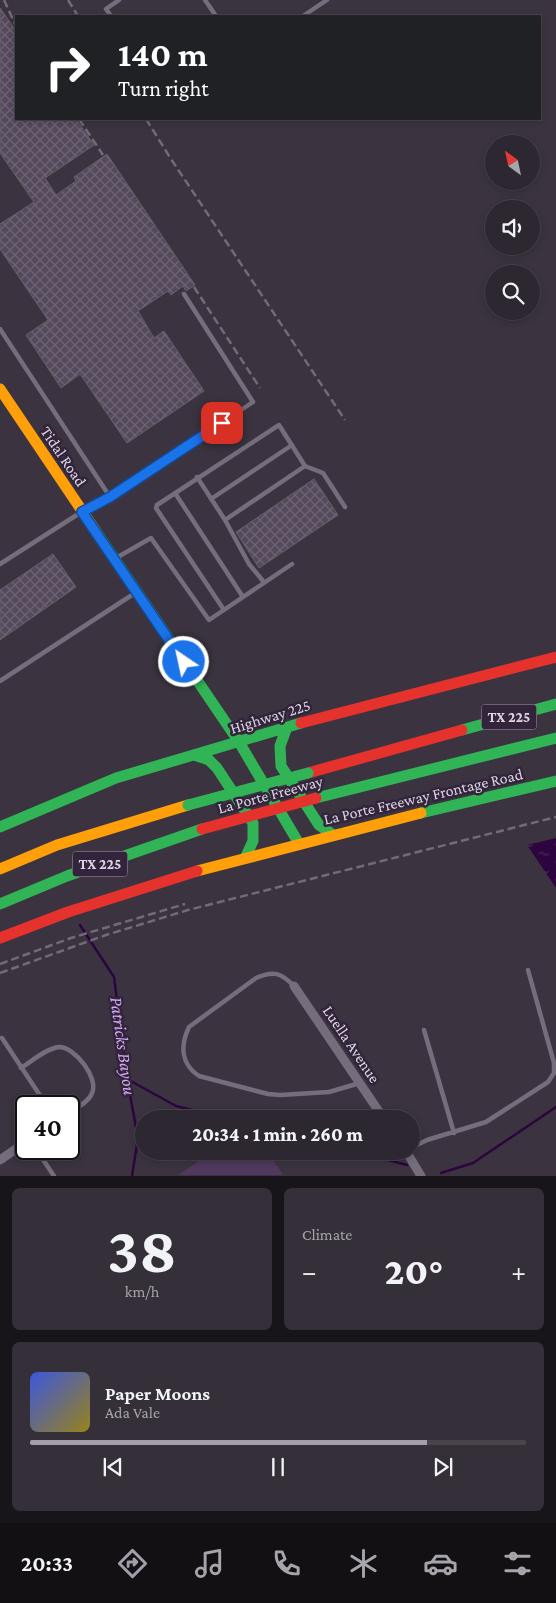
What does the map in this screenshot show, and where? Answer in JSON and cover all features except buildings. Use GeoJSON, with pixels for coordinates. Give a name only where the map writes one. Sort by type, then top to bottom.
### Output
{"type":"FeatureCollection","features":[{"type":"Feature","properties":{"kind":"main road","name":"Tidal Road"},"geometry":{"type":"LineString","coordinates":[[0,389],[239,742],[298,842]]}},
{"type":"Feature","properties":{"kind":"main road","name":"Highway 225"},"geometry":{"type":"LineString","coordinates":[[0,827],[116,778],[333,713],[556,657]]}},
{"type":"Feature","properties":{"kind":"main road"},"geometry":{"type":"LineString","coordinates":[[463,729],[556,699]]}},
{"type":"Feature","properties":{"kind":"main road","name":"La Porte Freeway"},"geometry":{"type":"LineString","coordinates":[[0,869],[57,845],[188,805],[556,704]]}},
{"type":"Feature","properties":{"kind":"main road"},"geometry":{"type":"LineString","coordinates":[[288,727],[279,743],[278,756],[281,766],[319,825],[332,834]]}},
{"type":"Feature","properties":{"kind":"main road","name":"La Porte Freeway"},"geometry":{"type":"LineString","coordinates":[[0,904],[67,876],[202,829],[316,798],[556,738]]}},
{"type":"Feature","properties":{"kind":"main road"},"geometry":{"type":"LineString","coordinates":[[480,757],[556,749]]}},
{"type":"Feature","properties":{"kind":"main road"},"geometry":{"type":"LineString","coordinates":[[194,755],[209,760],[217,768],[253,822],[253,841],[246,856]]}},
{"type":"Feature","properties":{"kind":"main road","name":"La Porte Freeway Frontage Road"},"geometry":{"type":"LineString","coordinates":[[298,842],[556,781]]}},
{"type":"Feature","properties":{"kind":"main road"},"geometry":{"type":"LineString","coordinates":[[0,938],[62,913],[246,856],[298,842]]}},
{"type":"Feature","properties":{"kind":"street","name":"Luella Avenue"},"geometry":{"type":"LineString","coordinates":[[294,986],[378,1110]]}},
{"type":"Feature","properties":{"kind":"street"},"geometry":{"type":"LineString","coordinates":[[0,1160],[15,1150]]}},
{"type":"Feature","properties":{"kind":"street"},"geometry":{"type":"LineString","coordinates":[[412,1160],[422,1176]]}},
{"type":"Feature","properties":{"kind":"lane"},"geometry":{"type":"LineString","coordinates":[[110,15],[106,9],[119,0]]}},
{"type":"Feature","properties":{"kind":"lane"},"geometry":{"type":"LineString","coordinates":[[205,0],[215,15]]}},
{"type":"Feature","properties":{"kind":"lane"},"geometry":{"type":"LineString","coordinates":[[304,15],[327,0]]}},
{"type":"Feature","properties":{"kind":"lane"},"geometry":{"type":"LineString","coordinates":[[0,564],[82,512],[110,497],[254,402],[184,294]]}},
{"type":"Feature","properties":{"kind":"lane"},"geometry":{"type":"LineString","coordinates":[[0,328],[110,497]]}},
{"type":"Feature","properties":{"kind":"lane"},"geometry":{"type":"LineString","coordinates":[[224,610],[156,508],[157,505],[276,425],[279,425],[305,466],[323,473],[345,507]]}},
{"type":"Feature","properties":{"kind":"lane"},"geometry":{"type":"LineString","coordinates":[[211,499],[292,445]]}},
{"type":"Feature","properties":{"kind":"lane"},"geometry":{"type":"LineString","coordinates":[[225,520],[305,466]]}},
{"type":"Feature","properties":{"kind":"lane"},"geometry":{"type":"LineString","coordinates":[[197,478],[225,520],[249,564],[264,581]]}},
{"type":"Feature","properties":{"kind":"lane"},"geometry":{"type":"LineString","coordinates":[[174,493],[243,597]]}},
{"type":"Feature","properties":{"kind":"lane"},"geometry":{"type":"LineString","coordinates":[[114,558],[151,538],[206,620],[292,564]]}},
{"type":"Feature","properties":{"kind":"lane"},"geometry":{"type":"LineString","coordinates":[[0,680],[137,592]]}},
{"type":"Feature","properties":{"kind":"lane"},"geometry":{"type":"LineString","coordinates":[[420,1144],[486,1122],[548,1082],[554,1073],[554,1063],[528,970]]}},
{"type":"Feature","properties":{"kind":"lane"},"geometry":{"type":"LineString","coordinates":[[294,986],[283,975],[274,972],[265,974],[256,978],[189,1028],[183,1039],[183,1051],[185,1062],[190,1070],[199,1076],[268,1094],[329,1092],[360,1083]]}},
{"type":"Feature","properties":{"kind":"lane"},"geometry":{"type":"LineString","coordinates":[[424,1030],[454,1133]]}},
{"type":"Feature","properties":{"kind":"lane"},"geometry":{"type":"LineString","coordinates":[[2,1038],[40,1095]]}},
{"type":"Feature","properties":{"kind":"lane"},"geometry":{"type":"LineString","coordinates":[[22,1068],[53,1048],[71,1050],[78,1056],[93,1081],[93,1092],[80,1105]]}},
{"type":"Feature","properties":{"kind":"lane"},"geometry":{"type":"LineString","coordinates":[[43,1160],[54,1176]]}},
{"type":"Feature","properties":{"kind":"shaded area"},"geometry":{"type":"Polygon","coordinates":[[[273,1160],[283,1175],[178,1175],[199,1161],[273,1160]]]}},
{"type":"Feature","properties":{"kind":"water"},"geometry":{"type":"Polygon","coordinates":[[[556,838],[556,888],[527,845],[556,838]]]}},
{"type":"Feature","properties":{"kind":"waterway","name":"Patricks Bayou"},"geometry":{"type":"LineString","coordinates":[[80,925],[114,977],[127,1079],[138,1138],[132,1176]]}},
{"type":"Feature","properties":{"kind":"waterway"},"geometry":{"type":"LineString","coordinates":[[127,1079],[176,1106],[192,1110]]}},
{"type":"Feature","properties":{"kind":"waterway"},"geometry":{"type":"LineString","coordinates":[[441,1173],[473,1163],[556,1107]]}},
{"type":"Feature","properties":{"kind":"waterway"},"geometry":{"type":"LineString","coordinates":[[388,1160],[407,1165]]}},
{"type":"Feature","properties":{"kind":"railway"},"geometry":{"type":"LineString","coordinates":[[4,0],[15,24]]}},
{"type":"Feature","properties":{"kind":"railway"},"geometry":{"type":"LineString","coordinates":[[68,0],[77,15]]}},
{"type":"Feature","properties":{"kind":"railway"},"geometry":{"type":"LineString","coordinates":[[80,120],[103,155]]}},
{"type":"Feature","properties":{"kind":"railway"},"geometry":{"type":"LineString","coordinates":[[147,120],[345,420]]}},
{"type":"Feature","properties":{"kind":"railway"},"geometry":{"type":"LineString","coordinates":[[194,287],[260,388]]}},
{"type":"Feature","properties":{"kind":"railway"},"geometry":{"type":"LineString","coordinates":[[0,973],[106,935],[188,910],[556,817]]}},
{"type":"Feature","properties":{"kind":"railway"},"geometry":{"type":"LineString","coordinates":[[0,964],[71,938],[185,904]]}},
{"type":"Feature","properties":{"kind":"traffic: fast"},"geometry":{"type":"LineString","coordinates":[[95,530],[239,742],[298,842]]}},
{"type":"Feature","properties":{"kind":"traffic: fast"},"geometry":{"type":"LineString","coordinates":[[462,730],[556,704]]}},
{"type":"Feature","properties":{"kind":"traffic: fast"},"geometry":{"type":"LineString","coordinates":[[0,827],[116,778],[301,723]]}},
{"type":"Feature","properties":{"kind":"traffic: fast"},"geometry":{"type":"LineString","coordinates":[[287,727],[280,746],[281,766],[319,825],[332,834]]}},
{"type":"Feature","properties":{"kind":"traffic: fast"},"geometry":{"type":"LineString","coordinates":[[316,798],[556,738]]}},
{"type":"Feature","properties":{"kind":"traffic: fast"},"geometry":{"type":"LineString","coordinates":[[194,755],[209,760],[217,768],[253,823],[253,841],[246,856]]}},
{"type":"Feature","properties":{"kind":"traffic: fast"},"geometry":{"type":"LineString","coordinates":[[188,805],[308,773]]}},
{"type":"Feature","properties":{"kind":"traffic: fast"},"geometry":{"type":"LineString","coordinates":[[421,813],[556,781]]}},
{"type":"Feature","properties":{"kind":"traffic: fast"},"geometry":{"type":"LineString","coordinates":[[0,904],[67,876],[202,829]]}},
{"type":"Feature","properties":{"kind":"traffic: slow"},"geometry":{"type":"LineString","coordinates":[[0,389],[95,530]]}},
{"type":"Feature","properties":{"kind":"traffic: slow"},"geometry":{"type":"LineString","coordinates":[[0,869],[57,845],[188,805]]}},
{"type":"Feature","properties":{"kind":"traffic: slow"},"geometry":{"type":"LineString","coordinates":[[197,871],[421,813]]}},
{"type":"Feature","properties":{"kind":"traffic: jam"},"geometry":{"type":"LineString","coordinates":[[301,723],[556,657]]}},
{"type":"Feature","properties":{"kind":"traffic: jam"},"geometry":{"type":"LineString","coordinates":[[308,773],[462,730]]}},
{"type":"Feature","properties":{"kind":"traffic: jam"},"geometry":{"type":"LineString","coordinates":[[202,829],[316,798]]}},
{"type":"Feature","properties":{"kind":"traffic: jam"},"geometry":{"type":"LineString","coordinates":[[0,938],[68,912],[197,871]]}},
{"type":"Feature","properties":{"kind":"route"},"geometry":{"type":"LineString","coordinates":[[184,662],[82,512],[110,497],[222,423]]}}]}
